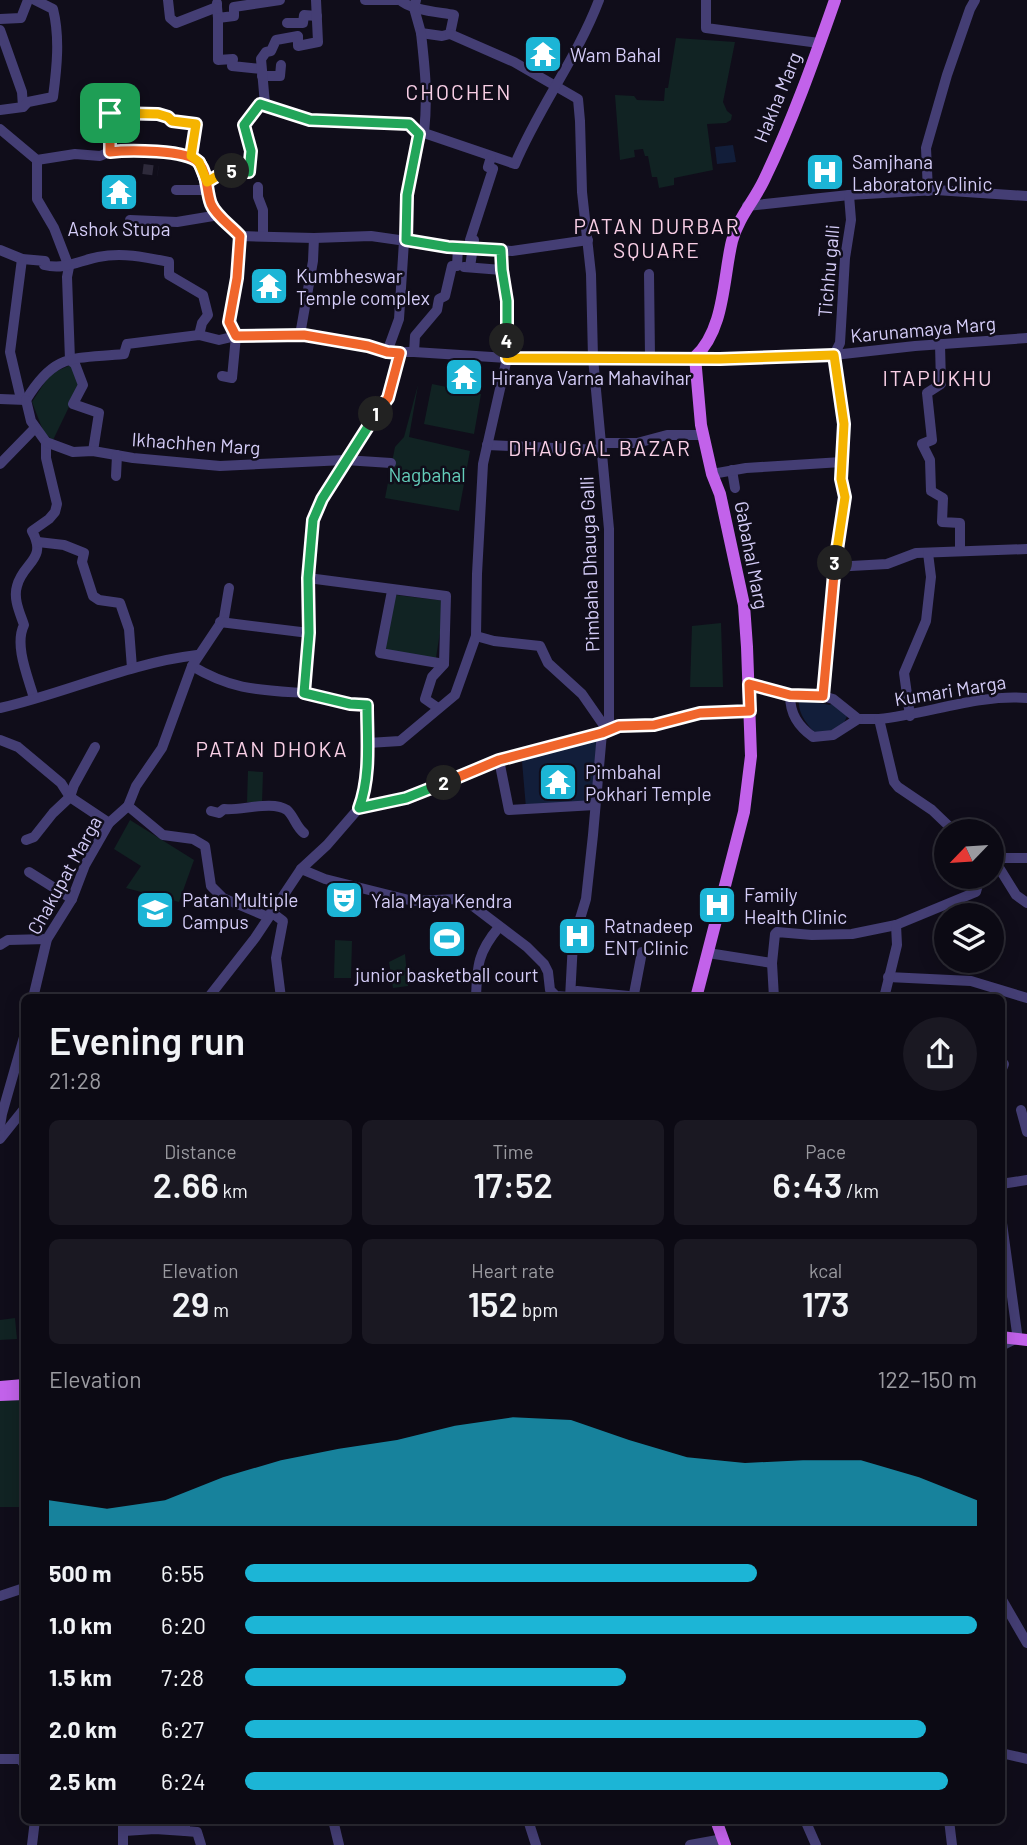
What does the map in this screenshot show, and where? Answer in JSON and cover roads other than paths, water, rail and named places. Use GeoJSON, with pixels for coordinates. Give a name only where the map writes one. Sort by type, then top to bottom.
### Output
{"type":"FeatureCollection","features":[{"type":"Feature","properties":{"kind":"main road","name":"Hakha Marg"},"geometry":{"type":"LineString","coordinates":[[695,357],[708,343],[733,239],[747,206],[763,182],[835,0]]}},
{"type":"Feature","properties":{"kind":"main road","name":"Gabahal Marg"},"geometry":{"type":"LineString","coordinates":[[695,357],[703,435],[712,474],[720,494],[741,588],[750,705],[749,785],[697,994]]}},
{"type":"Feature","properties":{"kind":"main road"},"geometry":{"type":"LineString","coordinates":[[0,1387],[21,1385]]}},
{"type":"Feature","properties":{"kind":"main road"},"geometry":{"type":"LineString","coordinates":[[0,1395],[21,1394]]}},
{"type":"Feature","properties":{"kind":"main road"},"geometry":{"type":"LineString","coordinates":[[717,1824],[724,1842]]}},
{"type":"Feature","properties":{"kind":"street"},"geometry":{"type":"LineString","coordinates":[[0,19],[21,18],[28,0]]}},
{"type":"Feature","properties":{"kind":"street"},"geometry":{"type":"LineString","coordinates":[[0,110],[23,107],[29,102],[52,97],[57,62],[56,21],[52,9],[34,0]]}},
{"type":"Feature","properties":{"kind":"street"},"geometry":{"type":"LineString","coordinates":[[168,0],[170,18],[176,23],[217,8],[234,16],[234,7],[281,0]]}},
{"type":"Feature","properties":{"kind":"street"},"geometry":{"type":"LineString","coordinates":[[371,14],[367,0],[400,0],[404,4],[415,4],[454,15],[450,34]]}},
{"type":"Feature","properties":{"kind":"street"},"geometry":{"type":"LineString","coordinates":[[176,190],[207,186],[224,172],[249,172],[251,151],[244,125],[260,104],[310,120],[409,124],[422,133],[495,162],[515,164],[528,134],[587,33],[599,0]]}},
{"type":"Feature","properties":{"kind":"street"},"geometry":{"type":"LineString","coordinates":[[706,0],[706,28],[819,43]]}},
{"type":"Feature","properties":{"kind":"street"},"geometry":{"type":"LineString","coordinates":[[928,191],[926,148],[947,75],[975,0]]}},
{"type":"Feature","properties":{"kind":"street"},"geometry":{"type":"LineString","coordinates":[[387,352],[399,319],[407,195],[422,133],[428,86],[415,4]]}},
{"type":"Feature","properties":{"kind":"street"},"geometry":{"type":"LineString","coordinates":[[265,104],[261,60],[266,52],[271,51],[276,40],[298,36],[298,46],[318,42],[317,7],[304,15],[303,23],[287,23]]}},
{"type":"Feature","properties":{"kind":"street"},"geometry":{"type":"LineString","coordinates":[[217,8],[218,60],[233,59],[232,66],[280,73]]}},
{"type":"Feature","properties":{"kind":"street"},"geometry":{"type":"LineString","coordinates":[[0,30],[22,92],[23,107]]}},
{"type":"Feature","properties":{"kind":"street"},"geometry":{"type":"LineString","coordinates":[[421,33],[442,36],[450,34],[538,70],[557,86]]}},
{"type":"Feature","properties":{"kind":"street","name":"Pimbaha Dhauga Galli"},"geometry":{"type":"LineString","coordinates":[[557,86],[578,99],[582,192],[591,274],[593,358],[609,529],[609,719],[595,804],[586,899],[573,942],[570,994]]}},
{"type":"Feature","properties":{"kind":"street"},"geometry":{"type":"LineString","coordinates":[[110,152],[110,113],[158,114],[172,121],[196,124],[191,156]]}},
{"type":"Feature","properties":{"kind":"street"},"geometry":{"type":"LineString","coordinates":[[0,129],[37,160],[75,154],[100,156],[110,152],[191,156],[199,162],[211,203],[240,236],[314,238],[346,232],[512,251],[588,240]]}},
{"type":"Feature","properties":{"kind":"street"},"geometry":{"type":"LineString","coordinates":[[37,160],[37,200],[54,228],[69,267],[70,360],[75,364],[83,385],[73,404],[99,413],[93,451]]}},
{"type":"Feature","properties":{"kind":"street"},"geometry":{"type":"LineString","coordinates":[[457,267],[469,246],[495,162]]}},
{"type":"Feature","properties":{"kind":"street"},"geometry":{"type":"LineString","coordinates":[[258,187],[258,197],[263,209],[263,236]]}},
{"type":"Feature","properties":{"kind":"street"},"geometry":{"type":"LineString","coordinates":[[747,206],[849,195],[936,190],[1027,196]]}},
{"type":"Feature","properties":{"kind":"street","name":"Tichhu galli"},"geometry":{"type":"LineString","coordinates":[[823,696],[827,672],[833,566],[845,497],[841,479],[844,424],[835,352],[840,343],[850,220],[849,195]]}},
{"type":"Feature","properties":{"kind":"street"},"geometry":{"type":"LineString","coordinates":[[130,220],[177,222],[219,215]]}},
{"type":"Feature","properties":{"kind":"street"},"geometry":{"type":"LineString","coordinates":[[222,376],[232,378],[236,336],[229,322],[237,278],[240,236]]}},
{"type":"Feature","properties":{"kind":"street"},"geometry":{"type":"LineString","coordinates":[[300,335],[313,261],[314,238]]}},
{"type":"Feature","properties":{"kind":"street"},"geometry":{"type":"LineString","coordinates":[[469,246],[475,268]]}},
{"type":"Feature","properties":{"kind":"street"},"geometry":{"type":"LineString","coordinates":[[0,250],[22,259],[45,261],[44,265],[50,266],[69,267],[97,257],[126,254],[169,262],[169,275],[203,295],[208,315],[202,323],[199,335]]}},
{"type":"Feature","properties":{"kind":"street"},"geometry":{"type":"LineString","coordinates":[[368,743],[400,741],[455,695],[477,636],[483,464],[507,358],[507,301],[501,250]]}},
{"type":"Feature","properties":{"kind":"street"},"geometry":{"type":"LineString","coordinates":[[22,259],[9,352],[23,399],[35,428],[46,442],[46,458],[57,504],[49,519],[32,531],[38,542],[37,555],[19,579],[16,589],[24,625],[19,634],[34,698]]}},
{"type":"Feature","properties":{"kind":"street"},"geometry":{"type":"LineString","coordinates":[[414,352],[415,336],[437,310],[439,299],[445,296],[452,266],[502,270]]}},
{"type":"Feature","properties":{"kind":"street"},"geometry":{"type":"LineString","coordinates":[[649,274],[650,357]]}},
{"type":"Feature","properties":{"kind":"street","name":"Karunamaya Marg"},"geometry":{"type":"LineString","coordinates":[[70,360],[124,354],[127,344],[199,335],[219,340],[236,336],[300,335],[368,346],[387,352],[507,358],[742,359],[1027,338]]}},
{"type":"Feature","properties":{"kind":"street"},"geometry":{"type":"LineString","coordinates":[[394,335],[415,336]]}},
{"type":"Feature","properties":{"kind":"street"},"geometry":{"type":"LineString","coordinates":[[940,344],[941,384],[927,393],[932,440],[922,444],[930,460],[931,491],[943,498],[942,522],[960,523],[960,551]]}},
{"type":"Feature","properties":{"kind":"street"},"geometry":{"type":"LineString","coordinates":[[304,693],[313,520],[345,460],[388,398],[400,353]]}},
{"type":"Feature","properties":{"kind":"street"},"geometry":{"type":"LineString","coordinates":[[0,399],[23,399],[54,365],[70,360]]}},
{"type":"Feature","properties":{"kind":"street"},"geometry":{"type":"LineString","coordinates":[[0,464],[35,428]]}},
{"type":"Feature","properties":{"kind":"street"},"geometry":{"type":"LineString","coordinates":[[487,446],[602,447],[637,443],[667,435],[703,435]]}},
{"type":"Feature","properties":{"kind":"street","name":"Ikhachhen Marg"},"geometry":{"type":"LineString","coordinates":[[46,442],[73,452],[93,451],[117,456],[220,466],[345,460],[391,463]]}},
{"type":"Feature","properties":{"kind":"street"},"geometry":{"type":"LineString","coordinates":[[116,476],[117,456]]}},
{"type":"Feature","properties":{"kind":"street"},"geometry":{"type":"LineString","coordinates":[[712,474],[807,463],[842,462]]}},
{"type":"Feature","properties":{"kind":"street"},"geometry":{"type":"LineString","coordinates":[[732,470],[735,488]]}},
{"type":"Feature","properties":{"kind":"street"},"geometry":{"type":"LineString","coordinates":[[38,542],[64,545],[84,553],[82,562],[93,596],[99,600],[120,603],[129,629],[132,668]]}},
{"type":"Feature","properties":{"kind":"street"},"geometry":{"type":"LineString","coordinates":[[833,566],[887,564],[909,554],[1027,550]]}},
{"type":"Feature","properties":{"kind":"street"},"geometry":{"type":"LineString","coordinates":[[910,716],[904,673],[926,621],[931,577],[928,553]]}},
{"type":"Feature","properties":{"kind":"street"},"geometry":{"type":"LineString","coordinates":[[308,578],[446,596],[444,664],[432,677],[425,699],[438,708]]}},
{"type":"Feature","properties":{"kind":"street","name":"Chakupat Marga"},"geometry":{"type":"LineString","coordinates":[[34,994],[47,939],[72,899],[85,865],[109,823],[128,806],[136,786],[162,748],[194,661],[224,618],[229,588]]}},
{"type":"Feature","properties":{"kind":"street"},"geometry":{"type":"LineString","coordinates":[[392,591],[380,653],[444,664]]}},
{"type":"Feature","properties":{"kind":"street"},"geometry":{"type":"LineString","coordinates":[[220,622],[309,633]]}},
{"type":"Feature","properties":{"kind":"street"},"geometry":{"type":"LineString","coordinates":[[477,636],[540,646],[548,663],[582,694],[607,731]]}},
{"type":"Feature","properties":{"kind":"street"},"geometry":{"type":"LineString","coordinates":[[0,708],[132,668],[175,658],[194,661],[226,684],[262,691],[304,693],[350,704],[367,705],[365,793],[359,808],[327,845],[301,869],[255,938],[211,994]]}},
{"type":"Feature","properties":{"kind":"street"},"geometry":{"type":"LineString","coordinates":[[749,684],[790,695],[833,699],[858,719],[833,736],[813,737],[792,714],[790,695]]}},
{"type":"Feature","properties":{"kind":"street","name":"Kumari Marga"},"geometry":{"type":"LineString","coordinates":[[858,719],[910,716],[971,702],[1027,698]]}},
{"type":"Feature","properties":{"kind":"street"},"geometry":{"type":"LineString","coordinates":[[359,808],[406,798],[499,760],[607,731],[654,725],[700,713],[750,705]]}},
{"type":"Feature","properties":{"kind":"street"},"geometry":{"type":"LineString","coordinates":[[880,719],[894,782],[941,819]]}},
{"type":"Feature","properties":{"kind":"street"},"geometry":{"type":"LineString","coordinates":[[0,740],[18,747],[61,783],[70,797],[109,823]]}},
{"type":"Feature","properties":{"kind":"street"},"geometry":{"type":"LineString","coordinates":[[26,840],[34,837],[70,797],[95,747]]}},
{"type":"Feature","properties":{"kind":"street"},"geometry":{"type":"LineString","coordinates":[[499,760],[509,810],[595,804]]}},
{"type":"Feature","properties":{"kind":"street"},"geometry":{"type":"LineString","coordinates":[[128,806],[163,835],[192,839],[205,846],[211,886],[223,898],[283,921],[276,958],[280,994]]}},
{"type":"Feature","properties":{"kind":"street"},"geometry":{"type":"LineString","coordinates":[[211,811],[219,813],[224,809],[238,811],[280,807],[291,815],[304,833]]}},
{"type":"Feature","properties":{"kind":"street"},"geometry":{"type":"LineString","coordinates":[[1004,858],[1027,858]]}},
{"type":"Feature","properties":{"kind":"street"},"geometry":{"type":"LineString","coordinates":[[301,869],[325,879],[413,901],[457,899],[469,903],[544,964],[553,994]]}},
{"type":"Feature","properties":{"kind":"street"},"geometry":{"type":"LineString","coordinates":[[29,872],[72,899]]}},
{"type":"Feature","properties":{"kind":"street"},"geometry":{"type":"LineString","coordinates":[[1004,876],[1016,895],[1027,903]]}},
{"type":"Feature","properties":{"kind":"street"},"geometry":{"type":"LineString","coordinates":[[774,994],[772,963],[777,932],[852,934],[897,925],[976,892],[977,889]]}},
{"type":"Feature","properties":{"kind":"street"},"geometry":{"type":"LineString","coordinates":[[885,994],[897,945],[897,925]]}},
{"type":"Feature","properties":{"kind":"street"},"geometry":{"type":"LineString","coordinates":[[476,994],[484,945],[499,927]]}},
{"type":"Feature","properties":{"kind":"street"},"geometry":{"type":"LineString","coordinates":[[3,939],[47,939]]}},
{"type":"Feature","properties":{"kind":"street"},"geometry":{"type":"LineString","coordinates":[[574,994],[577,991],[634,994],[642,952]]}},
{"type":"Feature","properties":{"kind":"street"},"geometry":{"type":"LineString","coordinates":[[708,953],[772,963]]}},
{"type":"Feature","properties":{"kind":"street"},"geometry":{"type":"LineString","coordinates":[[888,977],[971,981],[1027,998]]}},
{"type":"Feature","properties":{"kind":"street"},"geometry":{"type":"LineString","coordinates":[[0,1126],[1,1114],[21,1047]]}},
{"type":"Feature","properties":{"kind":"street"},"geometry":{"type":"LineString","coordinates":[[1021,1110],[1027,1132]]}},
{"type":"Feature","properties":{"kind":"street"},"geometry":{"type":"LineString","coordinates":[[0,1139],[21,1113]]}},
{"type":"Feature","properties":{"kind":"street"},"geometry":{"type":"LineString","coordinates":[[1005,1183],[1027,1180]]}},
{"type":"Feature","properties":{"kind":"street"},"geometry":{"type":"LineString","coordinates":[[1005,1254],[1014,1338]]}},
{"type":"Feature","properties":{"kind":"street"},"geometry":{"type":"LineString","coordinates":[[0,1596],[21,1589]]}},
{"type":"Feature","properties":{"kind":"street"},"geometry":{"type":"LineString","coordinates":[[1005,1605],[1027,1643]]}},
{"type":"Feature","properties":{"kind":"street"},"geometry":{"type":"LineString","coordinates":[[1005,1754],[1027,1759]]}},
{"type":"Feature","properties":{"kind":"street"},"geometry":{"type":"LineString","coordinates":[[0,1759],[21,1760]]}},
{"type":"Feature","properties":{"kind":"street"},"geometry":{"type":"LineString","coordinates":[[32,1845],[35,1824]]}},
{"type":"Feature","properties":{"kind":"street"},"geometry":{"type":"LineString","coordinates":[[334,1824],[340,1845]]}},
{"type":"Feature","properties":{"kind":"street"},"geometry":{"type":"LineString","coordinates":[[529,1824],[536,1845]]}},
{"type":"Feature","properties":{"kind":"street"},"geometry":{"type":"LineString","coordinates":[[807,1824],[816,1845]]}},
{"type":"Feature","properties":{"kind":"street"},"geometry":{"type":"LineString","coordinates":[[949,1824],[952,1845]]}},
{"type":"Feature","properties":{"kind":"street"},"geometry":{"type":"LineString","coordinates":[[123,1845],[124,1825],[155,1829],[185,1826],[197,1832],[201,1845]]}},
{"type":"Feature","properties":{"kind":"street"},"geometry":{"type":"LineString","coordinates":[[690,1845],[724,1842]]}},
{"type":"Feature","properties":{"kind":"water"},"geometry":{"type":"Polygon","coordinates":[[[733,145],[736,162],[717,164],[715,147],[733,145]]]}},
{"type":"Feature","properties":{"kind":"water"},"geometry":{"type":"Polygon","coordinates":[[[799,697],[816,697],[819,703],[830,705],[833,701],[849,712],[841,729],[815,733],[802,716],[799,697]]]}},
{"type":"Feature","properties":{"kind":"water"},"geometry":{"type":"Polygon","coordinates":[[[600,741],[594,802],[526,808],[522,761],[561,748],[600,741]]]}},
{"type":"Feature","properties":{"kind":"tunnel"},"geometry":{"type":"LineString","coordinates":[[143,169],[158,171]]}},
{"type":"Feature","properties":{"kind":"place","name":"Wam Bahal"},"geometry":{"type":"Point","coordinates":[543,54]}},
{"type":"Feature","properties":{"kind":"place","name":"Samjhana Laboratory Clinic"},"geometry":{"type":"Point","coordinates":[825,172]}},
{"type":"Feature","properties":{"kind":"place","name":"Ashok Stupa"},"geometry":{"type":"Point","coordinates":[119,192]}},
{"type":"Feature","properties":{"kind":"place","name":"Kumbheswar Temple complex"},"geometry":{"type":"Point","coordinates":[269,286]}},
{"type":"Feature","properties":{"kind":"place","name":"Hiranya Varna Mahavihar"},"geometry":{"type":"Point","coordinates":[464,377]}},
{"type":"Feature","properties":{"kind":"place","name":"Pimbahal Pokhari Temple"},"geometry":{"type":"Point","coordinates":[558,782]}},
{"type":"Feature","properties":{"kind":"place","name":"Yala Maya Kendra"},"geometry":{"type":"Point","coordinates":[344,900]}},
{"type":"Feature","properties":{"kind":"place","name":"Family Health Clinic"},"geometry":{"type":"Point","coordinates":[717,905]}},
{"type":"Feature","properties":{"kind":"place","name":"Patan Multiple Campus"},"geometry":{"type":"Point","coordinates":[155,910]}},
{"type":"Feature","properties":{"kind":"place","name":"Ratnadeep ENT Clinic"},"geometry":{"type":"Point","coordinates":[577,936]}},
{"type":"Feature","properties":{"kind":"place","name":"junior basketball court"},"geometry":{"type":"Point","coordinates":[447,939]}},
{"type":"Feature","properties":{"kind":"district","name":"CHOCHEN"},"geometry":{"type":"Point","coordinates":[459,91]}},
{"type":"Feature","properties":{"kind":"district","name":"PATAN DURBAR SQUARE"},"geometry":{"type":"Point","coordinates":[657,237]}},
{"type":"Feature","properties":{"kind":"district","name":"ITAPUKHU"},"geometry":{"type":"Point","coordinates":[938,377]}},
{"type":"Feature","properties":{"kind":"district","name":"DHAUGAL BAZAR"},"geometry":{"type":"Point","coordinates":[600,447]}},
{"type":"Feature","properties":{"kind":"district","name":"PATAN DHOKA"},"geometry":{"type":"Point","coordinates":[272,748]}},
{"type":"Feature","properties":{"kind":"park label","name":"Nagbahal"},"geometry":{"type":"Point","coordinates":[427,474]}}]}
